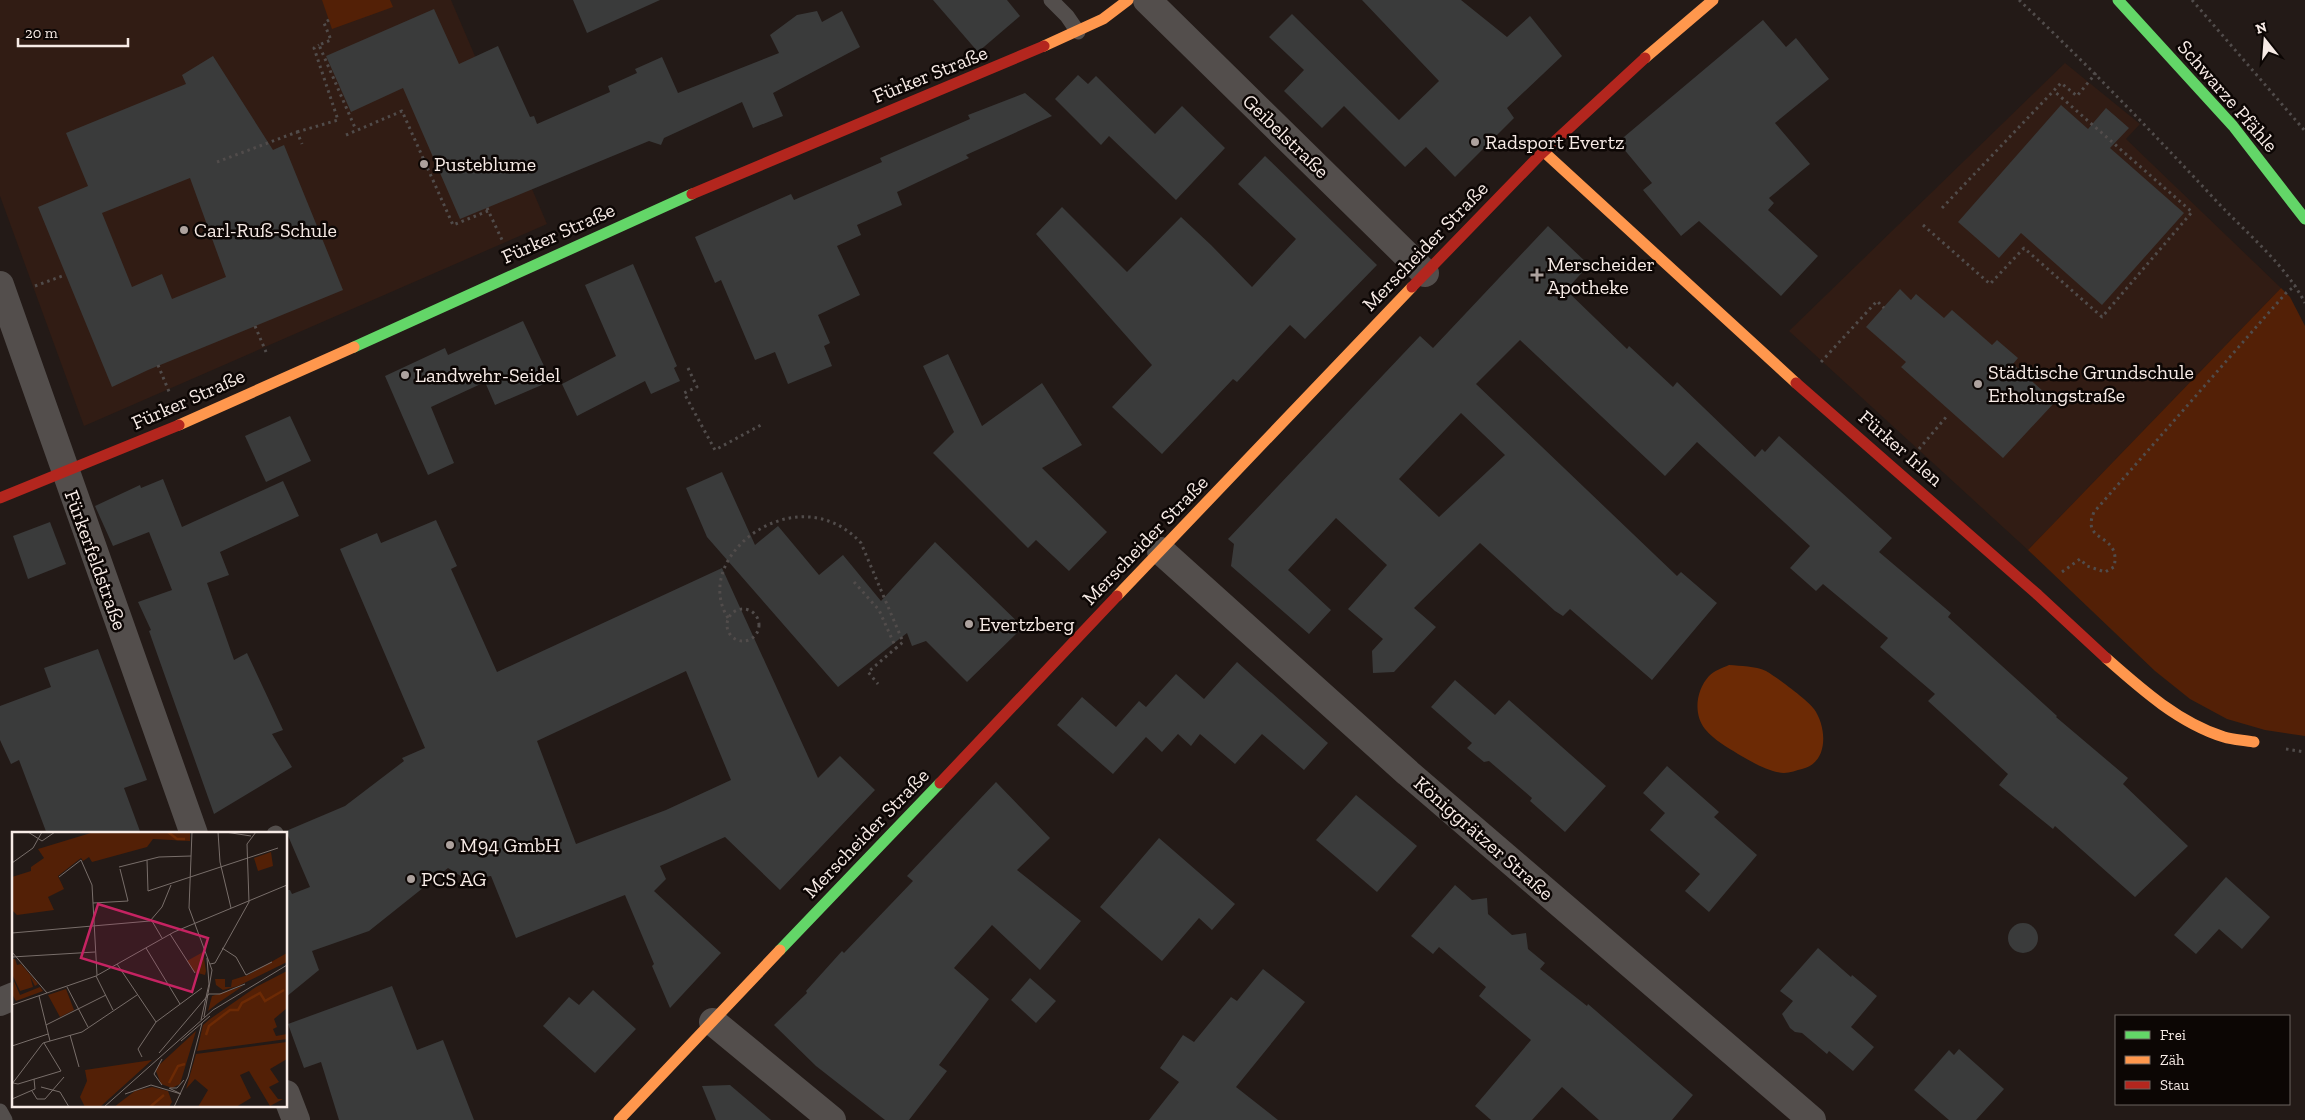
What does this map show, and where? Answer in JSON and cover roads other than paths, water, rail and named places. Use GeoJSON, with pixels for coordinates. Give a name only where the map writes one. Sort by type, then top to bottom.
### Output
{"type":"FeatureCollection","features":[{"type":"Feature","properties":{"kind":"street","name":"Fürker Straße"},"geometry":{"type":"LineString","coordinates":[[0,498],[65,473],[671,204],[1078,32],[1103,19],[1128,0]]}},
{"type":"Feature","properties":{"kind":"street","name":"Geibelstraße"},"geometry":{"type":"LineString","coordinates":[[1147,0],[1425,273]]}},
{"type":"Feature","properties":{"kind":"street","name":"Merscheider Straße"},"geometry":{"type":"LineString","coordinates":[[619,1120],[1543,151],[1619,79],[1713,0]]}},
{"type":"Feature","properties":{"kind":"street","name":"Schwarze Pfähle"},"geometry":{"type":"LineString","coordinates":[[2118,0],[2233,126],[2305,219]]}},
{"type":"Feature","properties":{"kind":"street","name":"Fürker Irlen"},"geometry":{"type":"LineString","coordinates":[[1543,151],[1799,384],[2038,595],[2134,683],[2182,718],[2224,737],[2254,742]]}},
{"type":"Feature","properties":{"kind":"street","name":"Fürkerfeldstraße"},"geometry":{"type":"LineString","coordinates":[[0,285],[193,832]]}},
{"type":"Feature","properties":{"kind":"street","name":"Königgrätzer Straße"},"geometry":{"type":"LineString","coordinates":[[1161,551],[1408,773],[1812,1120]]}},
{"type":"Feature","properties":{"kind":"street"},"geometry":{"type":"LineString","coordinates":[[0,1002],[12,997]]}},
{"type":"Feature","properties":{"kind":"street"},"geometry":{"type":"LineString","coordinates":[[713,1022],[832,1120]]}},
{"type":"Feature","properties":{"kind":"street"},"geometry":{"type":"LineString","coordinates":[[288,1099],[296,1120]]}},
{"type":"Feature","properties":{"kind":"lane"},"geometry":{"type":"LineString","coordinates":[[1051,0],[1067,16],[1078,32]]}},
{"type":"Feature","properties":{"kind":"lane"},"geometry":{"type":"LineString","coordinates":[[0,1111],[5,1120]]}},
{"type":"Feature","properties":{"kind":"place","name":"Radsport Evertz"},"geometry":{"type":"Point","coordinates":[1475,142]}},
{"type":"Feature","properties":{"kind":"place","name":"Pusteblume"},"geometry":{"type":"Point","coordinates":[424,164]}},
{"type":"Feature","properties":{"kind":"place","name":"Carl-Ruß-Schule"},"geometry":{"type":"Point","coordinates":[184,230]}},
{"type":"Feature","properties":{"kind":"place","name":"Merscheider Apotheke"},"geometry":{"type":"Point","coordinates":[1537,275]}},
{"type":"Feature","properties":{"kind":"place","name":"Landwehr-Seidel"},"geometry":{"type":"Point","coordinates":[405,375]}},
{"type":"Feature","properties":{"kind":"place","name":"Städtische Grundschule Erholungstraße"},"geometry":{"type":"Point","coordinates":[1978,384]}},
{"type":"Feature","properties":{"kind":"place","name":"Evertzberg"},"geometry":{"type":"Point","coordinates":[969,624]}},
{"type":"Feature","properties":{"kind":"place","name":"M94 GmbH"},"geometry":{"type":"Point","coordinates":[450,845]}},
{"type":"Feature","properties":{"kind":"place","name":"PCS AG"},"geometry":{"type":"Point","coordinates":[411,879]}}]}
